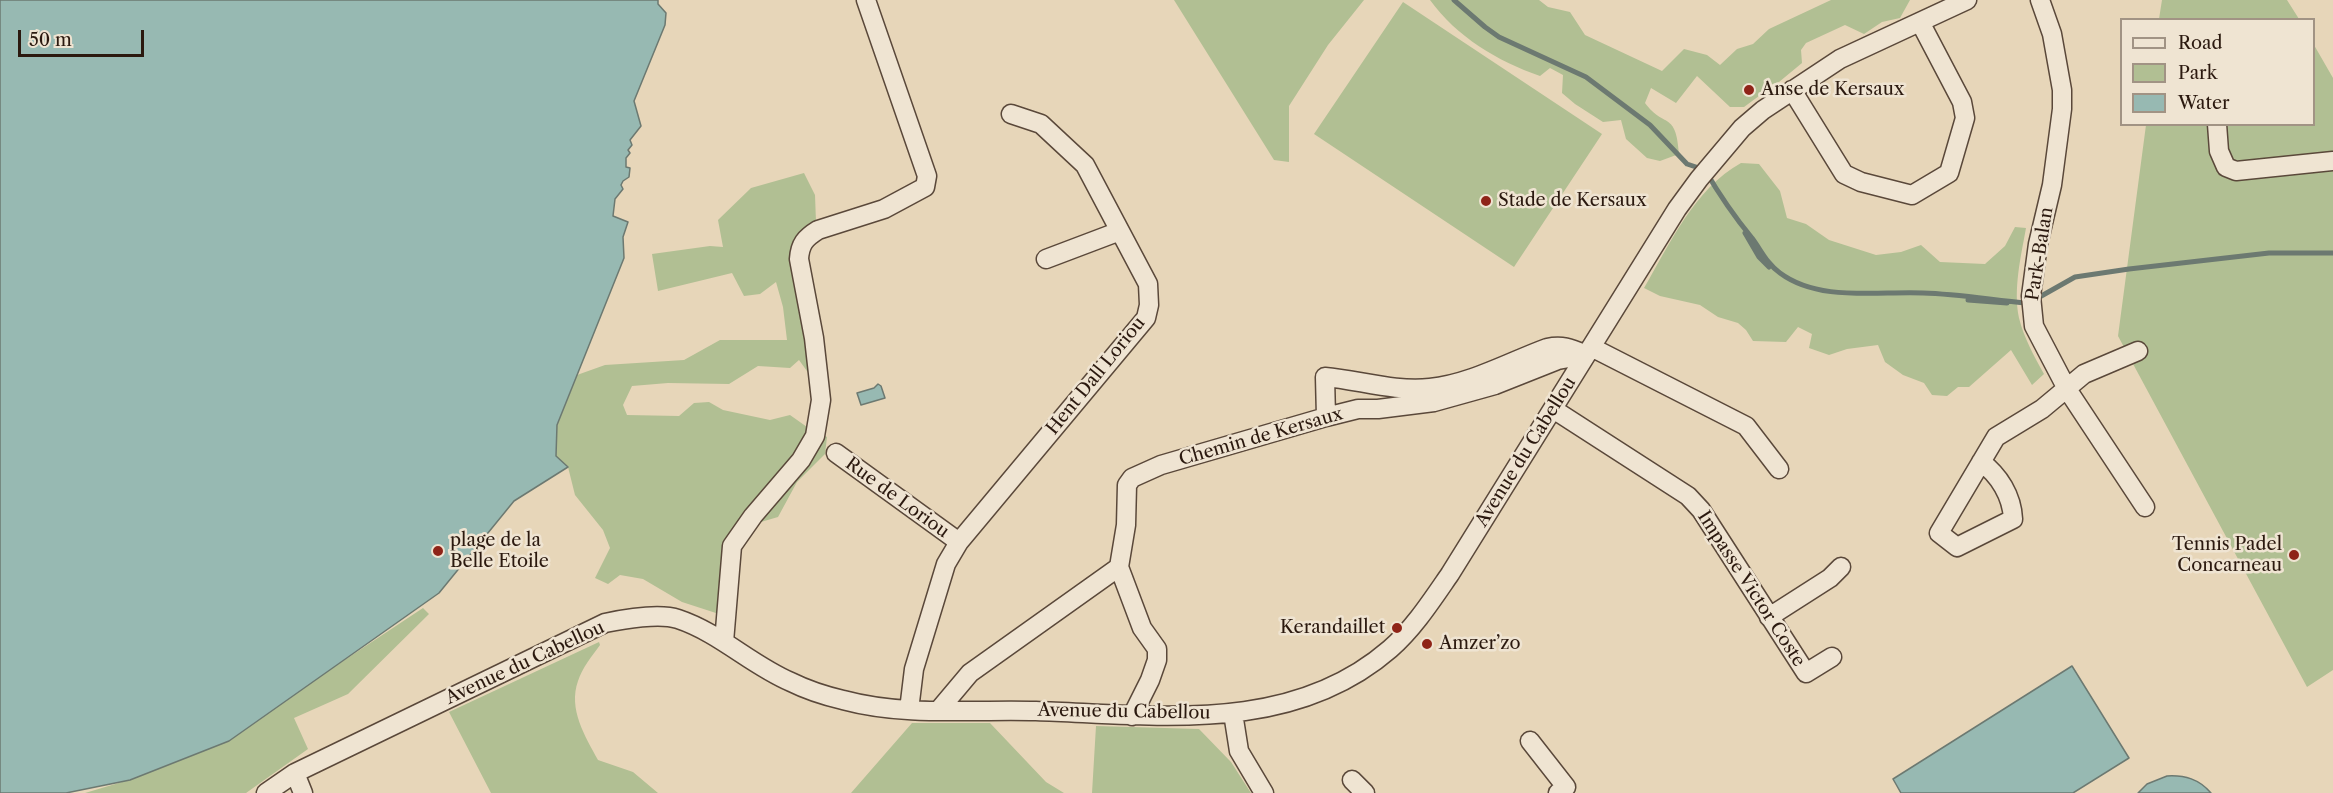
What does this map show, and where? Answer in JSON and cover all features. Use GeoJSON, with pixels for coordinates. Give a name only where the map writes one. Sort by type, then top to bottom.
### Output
{"type":"FeatureCollection","features":[{"type":"Feature","properties":{"kind":"street"},"geometry":{"type":"LineString","coordinates":[[724,642],[732,546],[753,516],[801,460],[814,436],[821,399],[814,338],[799,259],[800,246],[808,236],[818,230],[884,208],[925,188],[927,177],[867,0]]}},
{"type":"Feature","properties":{"kind":"street","name":"Avenue du Cabellou"},"geometry":{"type":"LineString","coordinates":[[266,793],[295,773],[605,623],[628,618],[676,618],[724,642],[790,682],[844,701],[909,710],[1035,711],[1132,716],[1233,713],[1291,703],[1335,687],[1362,671],[1391,649],[1409,630],[1450,574],[1677,208],[1743,128],[1762,110],[1840,58],[1967,0]]}},
{"type":"Feature","properties":{"kind":"street","name":"Park-Balan"},"geometry":{"type":"LineString","coordinates":[[2040,0],[2052,34],[2062,90],[2062,109],[2052,185],[2038,244],[2031,296],[2034,327],[2067,389],[2145,507]]}},
{"type":"Feature","properties":{"kind":"street"},"geometry":{"type":"LineString","coordinates":[[1792,90],[1844,174],[1861,182],[1912,195],[1949,173],[1965,118],[1962,102],[1920,22]]}},
{"type":"Feature","properties":{"kind":"street","name":"Hent Dall Loriou"},"geometry":{"type":"LineString","coordinates":[[1011,114],[1041,124],[1085,165],[1148,284],[1149,305],[1146,318],[1043,441]]}},
{"type":"Feature","properties":{"kind":"street"},"geometry":{"type":"LineString","coordinates":[[2217,126],[2219,151],[2226,167],[2236,171],[2333,161]]}},
{"type":"Feature","properties":{"kind":"street"},"geometry":{"type":"LineString","coordinates":[[1046,259],[1120,231]]}},
{"type":"Feature","properties":{"kind":"street"},"geometry":{"type":"LineString","coordinates":[[1326,417],[1324,377],[1350,379],[1396,388],[1430,388],[1466,380],[1547,348],[1569,347],[1588,351],[1746,426],[1779,469]]}},
{"type":"Feature","properties":{"kind":"street","name":"Chemin de Kersaux"},"geometry":{"type":"LineString","coordinates":[[1119,567],[1126,525],[1127,485],[1132,478],[1161,465],[1326,417],[1358,409],[1378,409],[1434,402],[1511,379],[1588,351]]}},
{"type":"Feature","properties":{"kind":"street"},"geometry":{"type":"LineString","coordinates":[[1981,462],[1995,472],[2012,507],[2013,519],[1957,547],[1939,534],[1981,462],[1996,437],[2042,408],[2084,374],[2138,351]]}},
{"type":"Feature","properties":{"kind":"street","name":"Impasse Victor Coste"},"geometry":{"type":"LineString","coordinates":[[1552,408],[1688,496],[1701,510],[1806,673],[1832,657]]}},
{"type":"Feature","properties":{"kind":"street","name":"Rue de Loriou"},"geometry":{"type":"LineString","coordinates":[[909,710],[914,669],[946,564],[959,543],[1043,441]]}},
{"type":"Feature","properties":{"kind":"street","name":"Rue de Loriou"},"geometry":{"type":"LineString","coordinates":[[836,453],[959,543]]}},
{"type":"Feature","properties":{"kind":"street"},"geometry":{"type":"LineString","coordinates":[[938,711],[970,673],[1119,567],[1142,628],[1157,649],[1157,660],[1150,680],[1132,716]]}},
{"type":"Feature","properties":{"kind":"street"},"geometry":{"type":"LineString","coordinates":[[1769,617],[1830,578],[1841,567]]}},
{"type":"Feature","properties":{"kind":"street"},"geometry":{"type":"LineString","coordinates":[[1233,713],[1239,751],[1264,793]]}},
{"type":"Feature","properties":{"kind":"street"},"geometry":{"type":"LineString","coordinates":[[1530,741],[1566,787],[1558,793]]}},
{"type":"Feature","properties":{"kind":"street"},"geometry":{"type":"LineString","coordinates":[[295,773],[303,793]]}},
{"type":"Feature","properties":{"kind":"street"},"geometry":{"type":"LineString","coordinates":[[1352,780],[1365,793]]}},
{"type":"Feature","properties":{"kind":"green space"},"geometry":{"type":"Polygon","coordinates":[[[1174,0],[1364,0],[1328,45],[1289,106],[1289,162],[1274,160],[1174,0]]]}},
{"type":"Feature","properties":{"kind":"green space"},"geometry":{"type":"Polygon","coordinates":[[[1430,0],[1539,0],[1548,7],[1570,12],[1585,35],[1662,71],[1684,49],[1707,55],[1720,65],[1737,49],[1753,44],[1769,29],[1831,0],[1910,0],[1900,18],[1882,22],[1864,34],[1845,25],[1806,43],[1801,50],[1802,63],[1779,82],[1768,86],[1744,107],[1730,107],[1697,76],[1676,103],[1651,88],[1645,103],[1658,116],[1672,125],[1679,154],[1660,161],[1647,158],[1626,139],[1621,120],[1603,122],[1562,93],[1563,75],[1550,68],[1540,76],[1493,55],[1465,36],[1430,0]]]}},
{"type":"Feature","properties":{"kind":"green space"},"geometry":{"type":"Polygon","coordinates":[[[2162,0],[2287,0],[2298,18],[2159,18],[2162,0]]]}},
{"type":"Feature","properties":{"kind":"green space","name":"Stade de Kersaux"},"geometry":{"type":"Polygon","coordinates":[[[1403,2],[1602,134],[1514,267],[1314,134],[1403,2]]]}},
{"type":"Feature","properties":{"kind":"green space"},"geometry":{"type":"Polygon","coordinates":[[[2315,47],[2333,78],[2333,670],[2307,687],[2118,336],[2146,126],[2315,126],[2315,47]]]}},
{"type":"Feature","properties":{"kind":"green space"},"geometry":{"type":"Polygon","coordinates":[[[1741,163],[1759,164],[1780,191],[1787,218],[1806,224],[1829,240],[1876,255],[1901,252],[1921,245],[1940,262],[1985,264],[2005,246],[2015,227],[2026,228],[2018,273],[2017,307],[2024,333],[2044,374],[2032,385],[2011,350],[1969,387],[1958,387],[1947,396],[1932,395],[1924,383],[1903,375],[1885,362],[1878,345],[1847,349],[1829,355],[1809,348],[1812,334],[1798,327],[1786,342],[1753,341],[1738,323],[1718,317],[1700,305],[1660,296],[1644,288],[1697,202],[1724,174],[1741,163]]]}},
{"type":"Feature","properties":{"kind":"green space"},"geometry":{"type":"Polygon","coordinates":[[[804,173],[815,195],[816,222],[808,248],[813,289],[817,385],[799,360],[790,368],[758,366],[729,384],[668,383],[632,386],[623,405],[627,415],[679,416],[694,403],[709,402],[723,410],[770,420],[790,415],[827,437],[825,454],[797,482],[778,517],[754,524],[737,547],[719,614],[682,602],[643,579],[620,575],[608,584],[595,578],[610,548],[603,530],[575,495],[568,467],[556,456],[557,425],[577,375],[605,365],[684,360],[720,340],[787,340],[783,307],[776,282],[760,294],[744,296],[732,273],[658,291],[652,254],[710,246],[723,247],[718,220],[751,188],[804,173]]]}},
{"type":"Feature","properties":{"kind":"green space"},"geometry":{"type":"Polygon","coordinates":[[[423,608],[429,614],[348,694],[294,718],[308,749],[246,793],[85,793],[122,782],[224,740],[423,608]]]}},
{"type":"Feature","properties":{"kind":"green space"},"geometry":{"type":"Polygon","coordinates":[[[599,642],[600,645],[585,667],[575,691],[579,722],[598,760],[633,772],[658,793],[491,793],[449,712],[599,642]]]}},
{"type":"Feature","properties":{"kind":"green space"},"geometry":{"type":"Polygon","coordinates":[[[912,723],[990,723],[1046,782],[1064,793],[851,793],[912,723]]]}},
{"type":"Feature","properties":{"kind":"green space"},"geometry":{"type":"Polygon","coordinates":[[[1096,726],[1199,729],[1231,762],[1251,793],[1092,793],[1096,726]]]}},
{"type":"Feature","properties":{"kind":"water"},"geometry":{"type":"Polygon","coordinates":[[[0,0],[658,0],[658,4],[666,13],[665,25],[634,101],[641,126],[630,140],[632,145],[626,158],[626,167],[630,168],[629,177],[623,181],[621,185],[623,189],[615,199],[613,216],[628,222],[623,237],[624,258],[557,425],[556,456],[568,467],[514,501],[439,593],[229,741],[130,780],[66,793],[0,793],[0,0]]]}},
{"type":"Feature","properties":{"kind":"water"},"geometry":{"type":"Polygon","coordinates":[[[878,384],[885,398],[861,405],[857,393],[874,388],[878,384]]]}},
{"type":"Feature","properties":{"kind":"water"},"geometry":{"type":"Polygon","coordinates":[[[2072,666],[2129,758],[2073,793],[1901,793],[1893,779],[2072,666]]]}},
{"type":"Feature","properties":{"kind":"water"},"geometry":{"type":"Polygon","coordinates":[[[2167,776],[2191,779],[2202,784],[2211,793],[2138,793],[2147,784],[2167,776]]]}},
{"type":"Feature","properties":{"kind":"waterway"},"geometry":{"type":"LineString","coordinates":[[1454,0],[1499,37],[1586,77],[1650,125],[1687,164],[1705,170],[1727,205],[1768,261],[1780,273],[1795,282],[1830,292],[1936,294],[2027,303]]}},
{"type":"Feature","properties":{"kind":"waterway"},"geometry":{"type":"LineString","coordinates":[[1745,233],[1759,257],[1769,267]]}},
{"type":"Feature","properties":{"kind":"waterway"},"geometry":{"type":"LineString","coordinates":[[2036,299],[2075,277],[2269,253],[2333,253]]}},
{"type":"Feature","properties":{"kind":"waterway"},"geometry":{"type":"LineString","coordinates":[[1968,300],[2007,303]]}},
{"type":"Feature","properties":{"kind":"place","name":"Anse de Kersaux"},"geometry":{"type":"Point","coordinates":[1749,90]}},
{"type":"Feature","properties":{"kind":"place","name":"Stade de Kersaux"},"geometry":{"type":"Point","coordinates":[1486,201]}},
{"type":"Feature","properties":{"kind":"place","name":"plage de la Belle Etoile"},"geometry":{"type":"Point","coordinates":[438,551]}},
{"type":"Feature","properties":{"kind":"place","name":"Tennis Padel Concarneau"},"geometry":{"type":"Point","coordinates":[2294,555]}},
{"type":"Feature","properties":{"kind":"place","name":"Kerandaillet"},"geometry":{"type":"Point","coordinates":[1397,628]}},
{"type":"Feature","properties":{"kind":"place","name":"Amzer’zo"},"geometry":{"type":"Point","coordinates":[1427,644]}}]}
